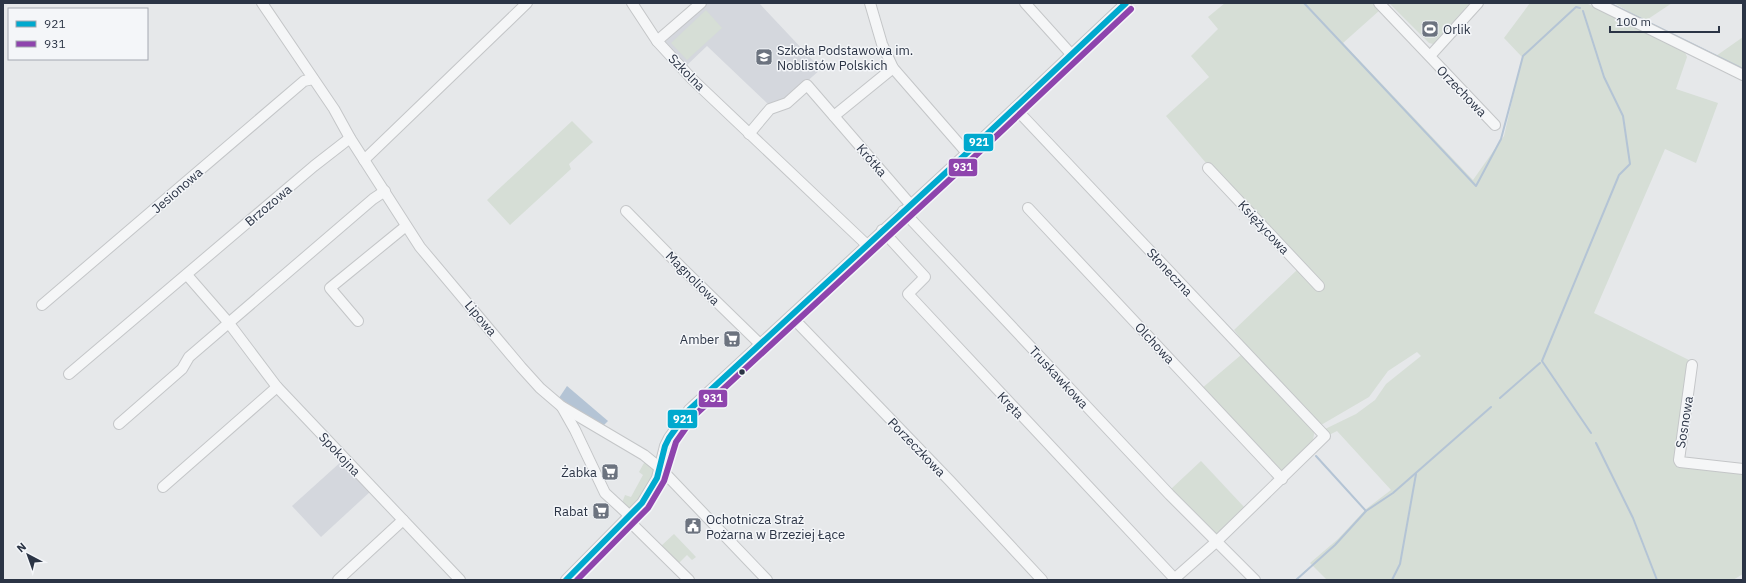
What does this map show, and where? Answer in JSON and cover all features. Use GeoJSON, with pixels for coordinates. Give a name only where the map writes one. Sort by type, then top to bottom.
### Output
{"type":"FeatureCollection","features":[{"type":"Feature","properties":{"kind":"street","name":"Lipowa"},"geometry":{"type":"LineString","coordinates":[[262,3],[334,109],[350,138],[420,247],[521,367],[540,388],[561,406],[644,455],[660,468],[767,580]]}},
{"type":"Feature","properties":{"kind":"street"},"geometry":{"type":"LineString","coordinates":[[364,160],[527,3]]}},
{"type":"Feature","properties":{"kind":"street","name":"Szkolna"},"geometry":{"type":"LineString","coordinates":[[632,3],[657,41],[692,79],[867,244]]}},
{"type":"Feature","properties":{"kind":"street"},"geometry":{"type":"LineString","coordinates":[[657,41],[701,3]]}},
{"type":"Feature","properties":{"kind":"street"},"geometry":{"type":"LineString","coordinates":[[870,3],[882,44],[893,68],[967,153]]}},
{"type":"Feature","properties":{"kind":"street"},"geometry":{"type":"LineString","coordinates":[[1025,3],[1071,54]]}},
{"type":"Feature","properties":{"kind":"street"},"geometry":{"type":"LineString","coordinates":[[566,580],[628,518],[652,490],[660,468],[665,446],[683,416],[882,230],[967,153],[1126,3]]}},
{"type":"Feature","properties":{"kind":"street","name":"Orzechowa"},"geometry":{"type":"LineString","coordinates":[[1379,3],[1495,125]]}},
{"type":"Feature","properties":{"kind":"street","name":"Orzechowa"},"geometry":{"type":"LineString","coordinates":[[1430,56],[1478,3]]}},
{"type":"Feature","properties":{"kind":"street"},"geometry":{"type":"LineString","coordinates":[[1597,3],[1743,75]]}},
{"type":"Feature","properties":{"kind":"street"},"geometry":{"type":"LineString","coordinates":[[834,116],[893,68]]}},
{"type":"Feature","properties":{"kind":"street","name":"Jesionowa"},"geometry":{"type":"LineString","coordinates":[[42,305],[304,81],[313,79]]}},
{"type":"Feature","properties":{"kind":"street","name":"Krótka"},"geometry":{"type":"LineString","coordinates":[[749,134],[770,109],[787,103],[807,85],[834,116],[907,208]]}},
{"type":"Feature","properties":{"kind":"street","name":"Słoneczna"},"geometry":{"type":"LineString","coordinates":[[1015,108],[1325,436],[1282,478]]}},
{"type":"Feature","properties":{"kind":"street","name":"Brzozowa"},"geometry":{"type":"LineString","coordinates":[[70,374],[314,166],[350,138]]}},
{"type":"Feature","properties":{"kind":"street","name":"Księżycowa"},"geometry":{"type":"LineString","coordinates":[[1208,168],[1319,286]]}},
{"type":"Feature","properties":{"kind":"street"},"geometry":{"type":"LineString","coordinates":[[119,424],[182,369],[189,357],[228,322],[373,199],[385,191]]}},
{"type":"Feature","properties":{"kind":"street","name":"Truskawkowa"},"geometry":{"type":"LineString","coordinates":[[907,208],[1216,542],[1250,572],[1255,580]]}},
{"type":"Feature","properties":{"kind":"street","name":"Olchowa"},"geometry":{"type":"LineString","coordinates":[[1028,208],[1282,478]]}},
{"type":"Feature","properties":{"kind":"street","name":"Magnoliowa"},"geometry":{"type":"LineString","coordinates":[[626,211],[760,344]]}},
{"type":"Feature","properties":{"kind":"street"},"geometry":{"type":"LineString","coordinates":[[358,321],[330,288],[406,226]]}},
{"type":"Feature","properties":{"kind":"street","name":"Kręta"},"geometry":{"type":"LineString","coordinates":[[882,230],[925,277],[908,294],[1174,579]]}},
{"type":"Feature","properties":{"kind":"street","name":"Spokojna"},"geometry":{"type":"LineString","coordinates":[[186,275],[228,322],[277,387],[460,580]]}},
{"type":"Feature","properties":{"kind":"street","name":"Porzeczkowa"},"geometry":{"type":"LineString","coordinates":[[790,316],[950,481],[1042,580]]}},
{"type":"Feature","properties":{"kind":"street","name":"Sosnowa"},"geometry":{"type":"LineString","coordinates":[[1692,365],[1679,460],[1680,462],[1743,469]]}},
{"type":"Feature","properties":{"kind":"street"},"geometry":{"type":"LineString","coordinates":[[163,487],[277,387]]}},
{"type":"Feature","properties":{"kind":"street","name":"Lipowa"},"geometry":{"type":"LineString","coordinates":[[561,406],[575,430],[605,493],[689,580]]}},
{"type":"Feature","properties":{"kind":"street"},"geometry":{"type":"LineString","coordinates":[[1174,579],[1216,542],[1282,478]]}},
{"type":"Feature","properties":{"kind":"street"},"geometry":{"type":"LineString","coordinates":[[338,580],[403,520]]}},
{"type":"Feature","properties":{"kind":"shaded area","name":"Szkoła Podstawowa im. Noblistów Polskich"},"geometry":{"type":"Polygon","coordinates":[[[707,3],[759,3],[821,69],[787,99],[769,105],[707,46],[685,67],[664,43],[707,3]]]}},
{"type":"Feature","properties":{"kind":"shaded area"},"geometry":{"type":"Polygon","coordinates":[[[1225,3],[1374,3],[1380,10],[1343,43],[1473,180],[1504,136],[1522,57],[1504,38],[1530,3],[1586,3],[1684,50],[1687,57],[1676,89],[1718,103],[1696,163],[1665,149],[1594,313],[1695,363],[1682,397],[1675,456],[1743,471],[1743,574],[1733,580],[1327,580],[1310,563],[1338,539],[1366,509],[1391,490],[1337,431],[1329,435],[1323,430],[1356,414],[1375,400],[1386,384],[1421,356],[1417,352],[1388,371],[1369,397],[1321,425],[1257,359],[1234,330],[1297,270],[1166,116],[1209,77],[1191,56],[1218,29],[1208,17],[1225,3]]]}},
{"type":"Feature","properties":{"kind":"shaded area","name":"Orlik"},"geometry":{"type":"Polygon","coordinates":[[[1389,3],[1470,3],[1433,44],[1429,43],[1389,3]]]}},
{"type":"Feature","properties":{"kind":"shaded area"},"geometry":{"type":"Polygon","coordinates":[[[1614,3],[1672,3],[1645,21],[1614,3]]]}},
{"type":"Feature","properties":{"kind":"shaded area"},"geometry":{"type":"Polygon","coordinates":[[[706,10],[722,28],[687,60],[671,43],[706,10]]]}},
{"type":"Feature","properties":{"kind":"shaded area"},"geometry":{"type":"Polygon","coordinates":[[[1743,37],[1743,68],[1716,56],[1743,37]]]}},
{"type":"Feature","properties":{"kind":"shaded area"},"geometry":{"type":"Polygon","coordinates":[[[572,121],[593,142],[569,164],[571,169],[510,225],[487,200],[572,121]]]}},
{"type":"Feature","properties":{"kind":"shaded area"},"geometry":{"type":"Polygon","coordinates":[[[1241,355],[1255,367],[1314,429],[1314,436],[1309,448],[1283,471],[1278,470],[1201,389],[1241,355]]]}},
{"type":"Feature","properties":{"kind":"shaded area"},"geometry":{"type":"Polygon","coordinates":[[[343,460],[372,490],[321,537],[292,506],[343,460]]]}},
{"type":"Feature","properties":{"kind":"shaded area"},"geometry":{"type":"Polygon","coordinates":[[[1201,461],[1245,508],[1218,534],[1215,533],[1171,489],[1201,461]]]}},
{"type":"Feature","properties":{"kind":"shaded area"},"geometry":{"type":"Polygon","coordinates":[[[644,463],[650,463],[654,469],[652,481],[633,507],[629,509],[622,503],[625,495],[631,497],[643,475],[639,472],[644,463]]]}},
{"type":"Feature","properties":{"kind":"shaded area"},"geometry":{"type":"Polygon","coordinates":[[[674,534],[696,557],[692,560],[687,555],[679,563],[661,546],[674,534]]]}},
{"type":"Feature","properties":{"kind":"water"},"geometry":{"type":"Polygon","coordinates":[[[567,386],[608,421],[603,426],[559,398],[567,386]]]}},
{"type":"Feature","properties":{"kind":"waterway"},"geometry":{"type":"LineString","coordinates":[[1304,3],[1476,186],[1501,139],[1523,56],[1576,7],[1580,8]]}},
{"type":"Feature","properties":{"kind":"waterway"},"geometry":{"type":"LineString","coordinates":[[1609,3],[1743,69]]}},
{"type":"Feature","properties":{"kind":"waterway"},"geometry":{"type":"LineString","coordinates":[[1583,11],[1604,77],[1623,116],[1630,164],[1619,175],[1542,361],[1591,433]]}},
{"type":"Feature","properties":{"kind":"waterway"},"geometry":{"type":"LineString","coordinates":[[1500,398],[1540,363]]}},
{"type":"Feature","properties":{"kind":"waterway"},"geometry":{"type":"LineString","coordinates":[[1296,580],[1335,545],[1366,511],[1393,493],[1491,407]]}},
{"type":"Feature","properties":{"kind":"waterway"},"geometry":{"type":"LineString","coordinates":[[1596,443],[1633,518],[1657,580]]}},
{"type":"Feature","properties":{"kind":"waterway"},"geometry":{"type":"LineString","coordinates":[[1316,456],[1366,511]]}},
{"type":"Feature","properties":{"kind":"waterway"},"geometry":{"type":"LineString","coordinates":[[1392,580],[1400,564],[1416,474]]}},
{"type":"Feature","properties":{"kind":"transit line","name":"921"},"geometry":{"type":"LineString","coordinates":[[566,580],[642,503],[657,478],[665,446],[669,438],[689,410],[967,153],[1126,3]]}},
{"type":"Feature","properties":{"kind":"transit line","name":"931"},"geometry":{"type":"LineString","coordinates":[[577,580],[648,508],[664,481],[676,442],[695,415],[972,159],[1131,9]]}},
{"type":"Feature","properties":{"kind":"place","name":"Orlik"},"geometry":{"type":"Point","coordinates":[1430,29]}},
{"type":"Feature","properties":{"kind":"place","name":"Szkoła Podstawowa im. Noblistów Polskich"},"geometry":{"type":"Point","coordinates":[764,57]}},
{"type":"Feature","properties":{"kind":"place","name":"Amber"},"geometry":{"type":"Point","coordinates":[732,339]}},
{"type":"Feature","properties":{"kind":"place","name":"Żabka"},"geometry":{"type":"Point","coordinates":[610,472]}},
{"type":"Feature","properties":{"kind":"place","name":"Rabat"},"geometry":{"type":"Point","coordinates":[601,511]}},
{"type":"Feature","properties":{"kind":"place","name":"Ochotnicza Straż Pożarna w Brzeziej Łące"},"geometry":{"type":"Point","coordinates":[693,526]}}]}
